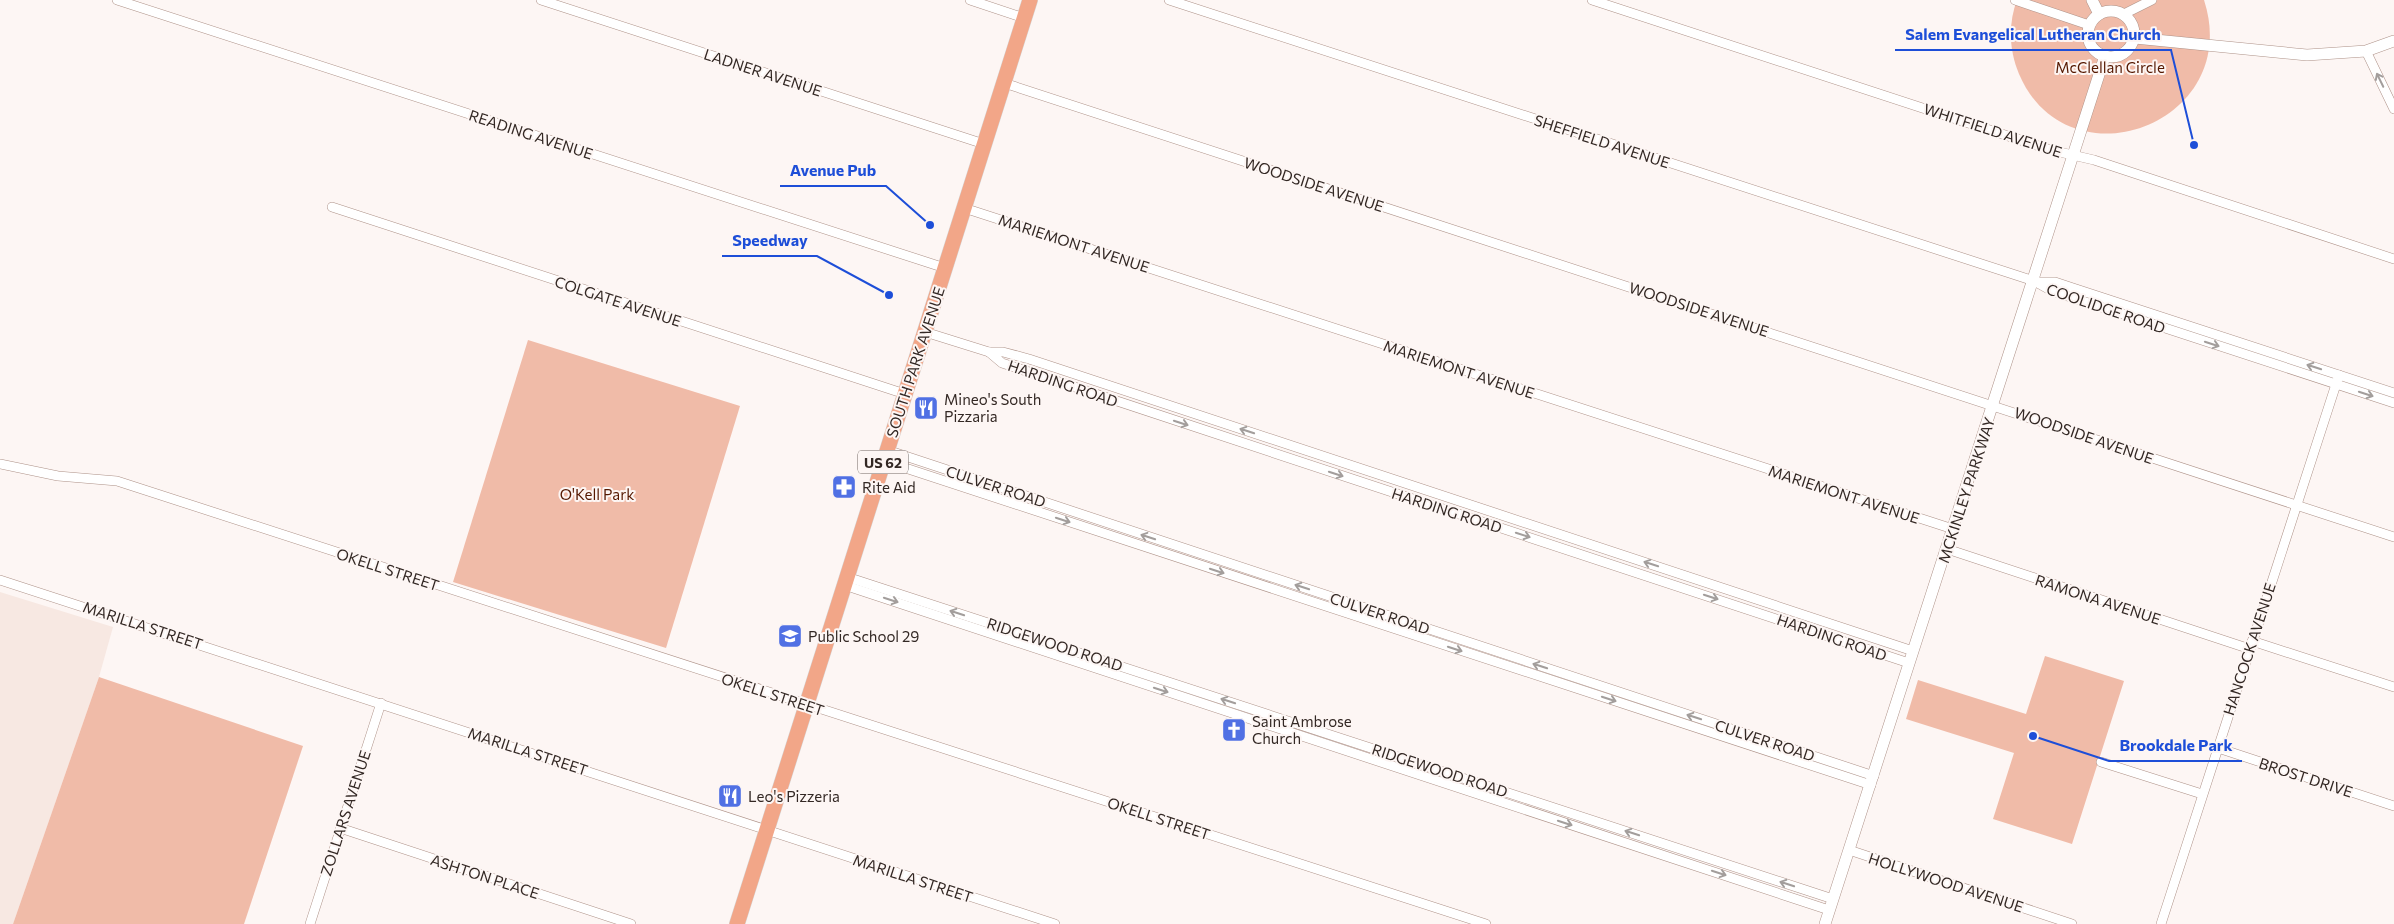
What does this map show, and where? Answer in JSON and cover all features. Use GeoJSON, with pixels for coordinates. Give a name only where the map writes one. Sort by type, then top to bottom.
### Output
{"type":"FeatureCollection","features":[{"type":"Feature","properties":{"kind":"main road","name":"SOUTH PARK AVENUE"},"geometry":{"type":"LineString","coordinates":[[737,924],[1030,0]]}},
{"type":"Feature","properties":{"kind":"street","name":"READING AVENUE"},"geometry":{"type":"LineString","coordinates":[[116,0],[945,268]]}},
{"type":"Feature","properties":{"kind":"street","name":"LADNER AVENUE"},"geometry":{"type":"LineString","coordinates":[[541,0],[984,144]]}},
{"type":"Feature","properties":{"kind":"street"},"geometry":{"type":"LineString","coordinates":[[970,0],[1024,18]]}},
{"type":"Feature","properties":{"kind":"street","name":"SHEFFIELD AVENUE"},"geometry":{"type":"LineString","coordinates":[[1170,0],[2034,282]]}},
{"type":"Feature","properties":{"kind":"street","name":"WHITFIELD AVENUE"},"geometry":{"type":"LineString","coordinates":[[1592,0],[2073,155],[2094,160],[2394,259]]}},
{"type":"Feature","properties":{"kind":"street"},"geometry":{"type":"LineString","coordinates":[[2015,0],[2089,25]]}},
{"type":"Feature","properties":{"kind":"street"},"geometry":{"type":"LineString","coordinates":[[2092,0],[2099,14]]}},
{"type":"Feature","properties":{"kind":"street"},"geometry":{"type":"LineString","coordinates":[[2124,14],[2152,0]]}},
{"type":"Feature","properties":{"kind":"street"},"geometry":{"type":"LineString","coordinates":[[2109,10],[2124,14],[2134,26],[2135,38],[2131,47],[2125,53],[2113,57],[2105,56],[2096,51],[2090,44],[2088,36],[2089,25],[2099,14],[2109,10]]}},
{"type":"Feature","properties":{"kind":"street"},"geometry":{"type":"LineString","coordinates":[[2135,38],[2307,55],[2366,50],[2394,41]]}},
{"type":"Feature","properties":{"kind":"street"},"geometry":{"type":"LineString","coordinates":[[2366,50],[2394,109]]}},
{"type":"Feature","properties":{"kind":"street","name":"MCKINLEY PARKWAY"},"geometry":{"type":"LineString","coordinates":[[1825,924],[2034,282],[2105,56]]}},
{"type":"Feature","properties":{"kind":"street","name":"WOODSIDE AVENUE"},"geometry":{"type":"LineString","coordinates":[[1004,83],[1994,404],[2394,537]]}},
{"type":"Feature","properties":{"kind":"street","name":"COLGATE AVENUE"},"geometry":{"type":"LineString","coordinates":[[332,207],[905,394]]}},
{"type":"Feature","properties":{"kind":"street","name":"MARIEMONT AVENUE"},"geometry":{"type":"LineString","coordinates":[[964,208],[1953,529]]}},
{"type":"Feature","properties":{"kind":"street","name":"COOLIDGE ROAD"},"geometry":{"type":"LineString","coordinates":[[2034,282],[2055,282],[2197,329],[2394,403]]}},
{"type":"Feature","properties":{"kind":"street","name":"COOLIDGE ROAD"},"geometry":{"type":"LineString","coordinates":[[2034,282],[2052,291],[2194,338],[2337,380],[2394,393]]}},
{"type":"Feature","properties":{"kind":"street"},"geometry":{"type":"LineString","coordinates":[[2194,338],[2197,329]]}},
{"type":"Feature","properties":{"kind":"street","name":"HARDING ROAD"},"geometry":{"type":"LineString","coordinates":[[925,332],[989,352],[1003,352],[1158,402],[1913,651]]}},
{"type":"Feature","properties":{"kind":"street","name":"HARDING ROAD"},"geometry":{"type":"LineString","coordinates":[[989,352],[1002,362],[1154,414],[1470,517],[1909,664]]}},
{"type":"Feature","properties":{"kind":"street","name":"HANCOCK AVENUE"},"geometry":{"type":"LineString","coordinates":[[2161,924],[2337,380]]}},
{"type":"Feature","properties":{"kind":"street"},"geometry":{"type":"LineString","coordinates":[[1154,414],[1158,402]]}},
{"type":"Feature","properties":{"kind":"street"},"geometry":{"type":"LineString","coordinates":[[1262,449],[1266,437]]}},
{"type":"Feature","properties":{"kind":"street","name":"CULVER ROAD"},"geometry":{"type":"LineString","coordinates":[[885,456],[1872,780]]}},
{"type":"Feature","properties":{"kind":"street","name":"OKELL STREET"},"geometry":{"type":"LineString","coordinates":[[0,464],[58,476],[116,481],[1486,924]]}},
{"type":"Feature","properties":{"kind":"street"},"geometry":{"type":"LineString","coordinates":[[1364,483],[1368,470]]}},
{"type":"Feature","properties":{"kind":"street"},"geometry":{"type":"LineString","coordinates":[[1470,517],[1474,505]]}},
{"type":"Feature","properties":{"kind":"street"},"geometry":{"type":"LineString","coordinates":[[1577,553],[1581,541]]}},
{"type":"Feature","properties":{"kind":"street","name":"RAMONA AVENUE"},"geometry":{"type":"LineString","coordinates":[[1947,548],[2251,645],[2394,687]]}},
{"type":"Feature","properties":{"kind":"street"},"geometry":{"type":"LineString","coordinates":[[1680,587],[1684,575]]}},
{"type":"Feature","properties":{"kind":"street","name":"MARILLA STREET"},"geometry":{"type":"LineString","coordinates":[[0,580],[1055,924]]}},
{"type":"Feature","properties":{"kind":"street","name":"RIDGEWOOD ROAD"},"geometry":{"type":"LineString","coordinates":[[846,581],[998,631],[1135,681],[1672,858],[1831,904]]}},
{"type":"Feature","properties":{"kind":"street"},"geometry":{"type":"LineString","coordinates":[[1784,621],[1788,610]]}},
{"type":"Feature","properties":{"kind":"street","name":"RIDGEWOOD ROAD"},"geometry":{"type":"LineString","coordinates":[[998,631],[1138,671],[1541,803],[1675,848],[1831,904]]}},
{"type":"Feature","properties":{"kind":"street"},"geometry":{"type":"LineString","coordinates":[[1135,681],[1138,671]]}},
{"type":"Feature","properties":{"kind":"street","name":"ZOLLARS AVENUE"},"geometry":{"type":"LineString","coordinates":[[310,924],[381,703]]}},
{"type":"Feature","properties":{"kind":"street"},"geometry":{"type":"LineString","coordinates":[[1268,725],[1271,715]]}},
{"type":"Feature","properties":{"kind":"street","name":"BROST DRIVE"},"geometry":{"type":"LineString","coordinates":[[2218,748],[2394,806]]}},
{"type":"Feature","properties":{"kind":"street"},"geometry":{"type":"LineString","coordinates":[[1400,768],[1403,758]]}},
{"type":"Feature","properties":{"kind":"street"},"geometry":{"type":"LineString","coordinates":[[2101,762],[2202,794]]}},
{"type":"Feature","properties":{"kind":"street"},"geometry":{"type":"LineString","coordinates":[[1537,813],[1541,803]]}},
{"type":"Feature","properties":{"kind":"street","name":"ASHTON PLACE"},"geometry":{"type":"LineString","coordinates":[[340,828],[631,924]]}},
{"type":"Feature","properties":{"kind":"street"},"geometry":{"type":"LineString","coordinates":[[1672,858],[1675,848]]}},
{"type":"Feature","properties":{"kind":"street","name":"HOLLYWOOD AVENUE"},"geometry":{"type":"LineString","coordinates":[[1850,850],[2072,924]]}},
{"type":"Feature","properties":{"kind":"shaded area"},"geometry":{"type":"Polygon","coordinates":[[[0,592],[113,627],[99,677],[13,924],[0,924],[0,592]]]}},
{"type":"Feature","properties":{"kind":"green space","name":"McClellan Circle"},"geometry":{"type":"Polygon","coordinates":[[[2017,0],[2204,0],[2210,43],[2199,80],[2176,108],[2145,126],[2110,134],[2074,128],[2043,109],[2019,74],[2013,56],[2011,37],[2012,18],[2017,0]]]}},
{"type":"Feature","properties":{"kind":"green space","name":"O'Kell Park"},"geometry":{"type":"Polygon","coordinates":[[[528,340],[740,406],[666,648],[453,582],[528,340]]]}},
{"type":"Feature","properties":{"kind":"green space"},"geometry":{"type":"Polygon","coordinates":[[[2045,656],[2124,681],[2072,844],[1993,819],[2014,753],[1906,719],[1918,680],[2026,714],[2045,656]]]}},
{"type":"Feature","properties":{"kind":"green space"},"geometry":{"type":"Polygon","coordinates":[[[99,677],[303,746],[244,924],[13,924],[99,677]]]}},
{"type":"Feature","properties":{"kind":"place","name":"Salem Evangelical Lutheran Church"},"geometry":{"type":"Point","coordinates":[2194,145]}},
{"type":"Feature","properties":{"kind":"place","name":"Avenue Pub"},"geometry":{"type":"Point","coordinates":[930,225]}},
{"type":"Feature","properties":{"kind":"place","name":"Speedway"},"geometry":{"type":"Point","coordinates":[889,295]}},
{"type":"Feature","properties":{"kind":"place","name":"Mineo's South Pizzaria"},"geometry":{"type":"Point","coordinates":[926,408]}},
{"type":"Feature","properties":{"kind":"place","name":"Rite Aid"},"geometry":{"type":"Point","coordinates":[844,487]}},
{"type":"Feature","properties":{"kind":"place","name":"Public School 29"},"geometry":{"type":"Point","coordinates":[790,636]}},
{"type":"Feature","properties":{"kind":"place","name":"Saint Ambrose Church"},"geometry":{"type":"Point","coordinates":[1234,730]}},
{"type":"Feature","properties":{"kind":"place","name":"Brookdale Park"},"geometry":{"type":"Point","coordinates":[2033,736]}},
{"type":"Feature","properties":{"kind":"place","name":"Leo's Pizzeria"},"geometry":{"type":"Point","coordinates":[730,796]}}]}
